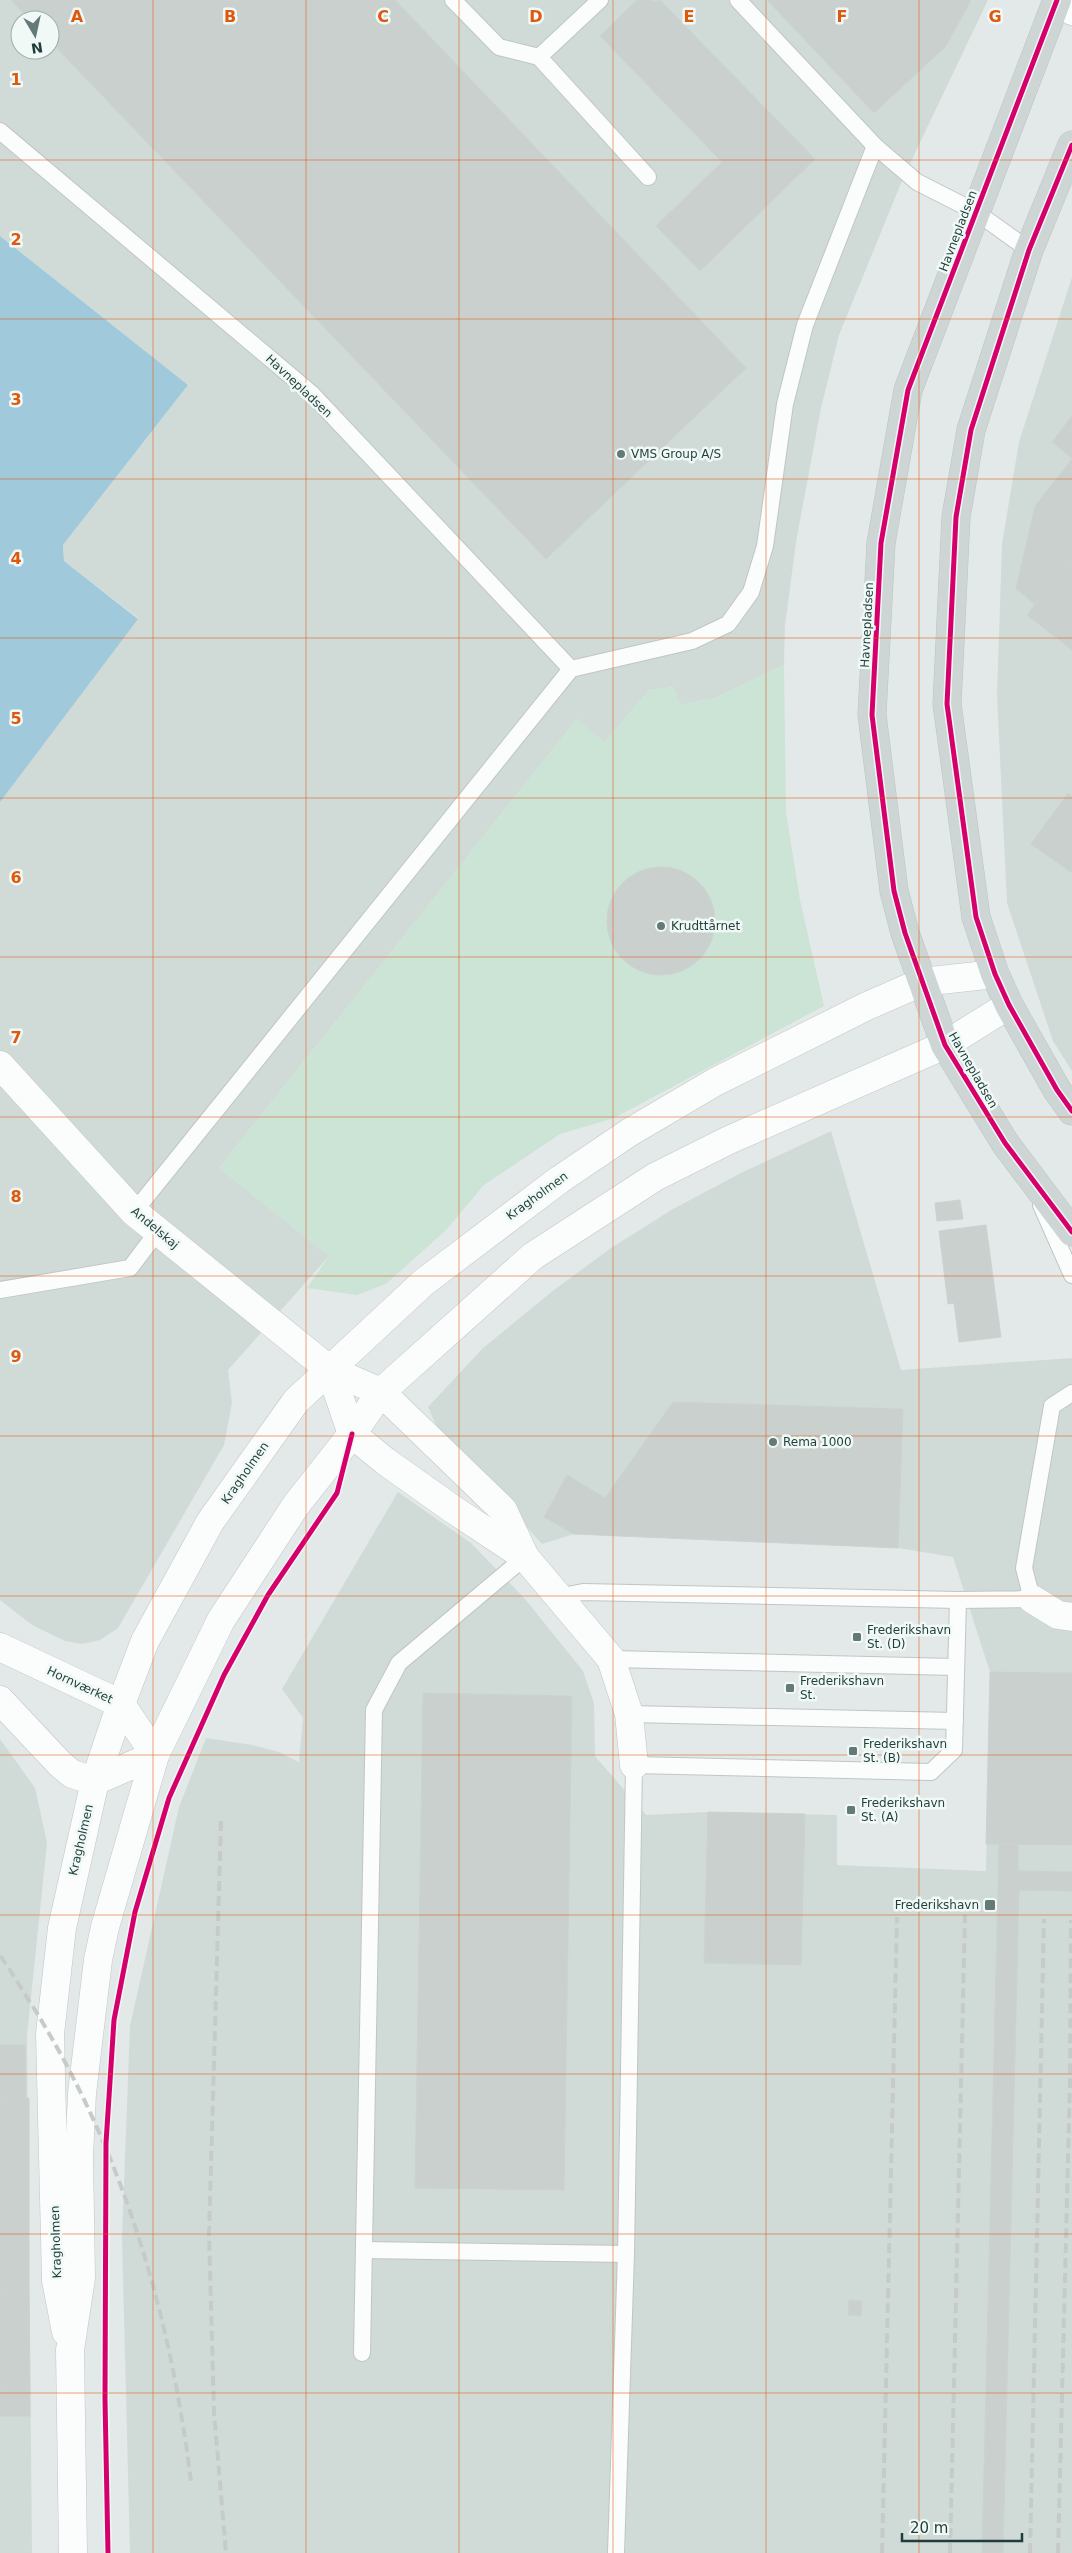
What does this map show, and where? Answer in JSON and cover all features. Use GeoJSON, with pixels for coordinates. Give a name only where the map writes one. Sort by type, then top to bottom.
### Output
{"type":"FeatureCollection","features":[{"type":"Feature","properties":{"kind":"main road","name":"Havnepladsen"},"geometry":{"type":"LineString","coordinates":[[1057,0],[908,390],[881,544],[872,715],[894,891],[922,982],[945,1045],[1027,1175],[1072,1232]]}},
{"type":"Feature","properties":{"kind":"main road"},"geometry":{"type":"LineString","coordinates":[[1072,145],[1029,250],[970,430],[956,517],[947,704],[976,917],[995,974],[1009,1005],[1057,1090],[1072,1111]]}},
{"type":"Feature","properties":{"kind":"street"},"geometry":{"type":"LineString","coordinates":[[1063,0],[1072,11]]}},
{"type":"Feature","properties":{"kind":"street","name":"Kragholmen"},"geometry":{"type":"LineString","coordinates":[[70,2350],[56,2280],[50,2034],[62,1928],[95,1781],[121,1704],[145,1641],[210,1522],[296,1401],[440,1270],[508,1216],[630,1132],[716,1082],[867,1006],[922,982],[995,974]]}},
{"type":"Feature","properties":{"kind":"street","name":"Kragholmen"},"geometry":{"type":"LineString","coordinates":[[72,2553],[70,2350],[81,2278],[79,2156],[82,2093],[98,1960],[105,1927],[155,1755],[221,1620],[296,1505],[352,1434],[381,1392],[533,1256],[655,1177],[729,1140],[945,1045],[1009,1005]]}},
{"type":"Feature","properties":{"kind":"street","name":"Andelskaj"},"geometry":{"type":"LineString","coordinates":[[0,1064],[134,1212],[330,1370],[381,1392]]}},
{"type":"Feature","properties":{"kind":"street"},"geometry":{"type":"LineString","coordinates":[[330,1370],[352,1434],[446,1505],[526,1557]]}},
{"type":"Feature","properties":{"kind":"street"},"geometry":{"type":"LineString","coordinates":[[381,1392],[503,1510],[526,1557],[557,1597],[611,1660],[629,1714],[634,1765]]}},
{"type":"Feature","properties":{"kind":"street"},"geometry":{"type":"LineString","coordinates":[[1032,1599],[1058,1615],[1072,1616]]}},
{"type":"Feature","properties":{"kind":"street","name":"Hornværket"},"geometry":{"type":"LineString","coordinates":[[0,1647],[121,1704],[155,1755]]}},
{"type":"Feature","properties":{"kind":"street"},"geometry":{"type":"LineString","coordinates":[[0,1700],[60,1764],[72,1774],[95,1781],[155,1755]]}},
{"type":"Feature","properties":{"kind":"lane"},"geometry":{"type":"LineString","coordinates":[[453,0],[499,47],[539,57],[648,177]]}},
{"type":"Feature","properties":{"kind":"lane"},"geometry":{"type":"LineString","coordinates":[[539,57],[600,0]]}},
{"type":"Feature","properties":{"kind":"lane","name":"Havnepladsen"},"geometry":{"type":"LineString","coordinates":[[738,0],[875,146],[917,182],[976,212],[1029,250]]}},
{"type":"Feature","properties":{"kind":"lane","name":"Havnepladsen"},"geometry":{"type":"LineString","coordinates":[[0,132],[311,393],[571,670]]}},
{"type":"Feature","properties":{"kind":"lane"},"geometry":{"type":"LineString","coordinates":[[134,1212],[571,670],[692,641],[728,624],[751,592],[765,546],[785,404],[805,325],[875,146]]}},
{"type":"Feature","properties":{"kind":"lane"},"geometry":{"type":"LineString","coordinates":[[1027,1175],[1072,1275]]}},
{"type":"Feature","properties":{"kind":"lane"},"geometry":{"type":"LineString","coordinates":[[0,1290],[130,1268],[158,1231]]}},
{"type":"Feature","properties":{"kind":"lane"},"geometry":{"type":"LineString","coordinates":[[557,1597],[584,1592],[958,1600],[1032,1599],[1024,1568],[1052,1406],[1072,1393]]}},
{"type":"Feature","properties":{"kind":"lane"},"geometry":{"type":"LineString","coordinates":[[362,2353],[374,1710],[398,1663],[526,1557]]}},
{"type":"Feature","properties":{"kind":"lane"},"geometry":{"type":"LineString","coordinates":[[616,2553],[626,2254],[634,1765],[931,1772],[954,1750],[958,1600]]}},
{"type":"Feature","properties":{"kind":"lane"},"geometry":{"type":"LineString","coordinates":[[611,1660],[956,1667]]}},
{"type":"Feature","properties":{"kind":"lane"},"geometry":{"type":"LineString","coordinates":[[629,1714],[955,1721]]}},
{"type":"Feature","properties":{"kind":"lane"},"geometry":{"type":"LineString","coordinates":[[364,2250],[626,2254]]}},
{"type":"Feature","properties":{"kind":"shaded area"},"geometry":{"type":"Polygon","coordinates":[[[0,0],[988,0],[904,176],[839,335],[821,408],[796,542],[785,626],[784,665],[715,698],[680,705],[674,687],[649,690],[604,743],[577,719],[219,1168],[329,1256],[228,1370],[232,1403],[224,1445],[118,1628],[100,1640],[82,1644],[65,1641],[32,1625],[0,1600],[0,796],[138,618],[64,561],[63,545],[188,385],[0,236],[0,0]]]}},
{"type":"Feature","properties":{"kind":"shaded area"},"geometry":{"type":"Polygon","coordinates":[[[1072,277],[1072,1071],[1053,1041],[1007,903],[997,696],[1002,544],[1019,442],[1072,277]]]}},
{"type":"Feature","properties":{"kind":"shaded area"},"geometry":{"type":"Polygon","coordinates":[[[831,1131],[901,1370],[1072,1358],[1072,2553],[130,2553],[122,2237],[130,2026],[179,1807],[206,1738],[252,1745],[279,1752],[299,1762],[303,1718],[282,1689],[398,1492],[471,1543],[525,1599],[583,1671],[594,1703],[595,1756],[646,1815],[708,1812],[837,1815],[837,1865],[986,1871],[990,1672],[953,1557],[898,1548],[574,1534],[542,1544],[439,1432],[428,1407],[483,1348],[554,1290],[611,1248],[673,1209],[741,1173],[831,1131]]]}},
{"type":"Feature","properties":{"kind":"shaded area"},"geometry":{"type":"Polygon","coordinates":[[[0,1739],[35,1788],[47,1843],[27,2036],[32,2553],[0,2553],[0,1739]]]}},
{"type":"Feature","properties":{"kind":"green space"},"geometry":{"type":"Polygon","coordinates":[[[784,665],[786,812],[800,900],[824,1006],[614,1118],[560,1134],[484,1185],[446,1230],[386,1284],[357,1295],[307,1288],[329,1256],[219,1168],[577,719],[604,742],[649,690],[674,687],[681,705],[715,698],[784,665]]]}},
{"type":"Feature","properties":{"kind":"water"},"geometry":{"type":"Polygon","coordinates":[[[0,236],[188,385],[63,545],[64,561],[138,619],[0,802],[0,236]]]}},
{"type":"Feature","properties":{"kind":"building"},"geometry":{"type":"Polygon","coordinates":[[[11,0],[395,0],[746,368],[546,559],[60,51],[60,10],[20,10],[11,0]]]}},
{"type":"Feature","properties":{"kind":"building"},"geometry":{"type":"Polygon","coordinates":[[[637,0],[652,0],[654,2],[660,0],[815,159],[700,271],[656,226],[722,162],[600,36],[637,0]]]}},
{"type":"Feature","properties":{"kind":"building"},"geometry":{"type":"Polygon","coordinates":[[[767,0],[971,0],[946,46],[874,113],[767,0]]]}},
{"type":"Feature","properties":{"kind":"building"},"geometry":{"type":"Polygon","coordinates":[[[1072,416],[1072,458],[1052,442],[1072,416]]]}},
{"type":"Feature","properties":{"kind":"building"},"geometry":{"type":"Polygon","coordinates":[[[1072,459],[1072,557],[1035,604],[1016,589],[1035,506],[1072,459]]]}},
{"type":"Feature","properties":{"kind":"building"},"geometry":{"type":"Polygon","coordinates":[[[1072,557],[1072,650],[1027,615],[1072,557]]]}},
{"type":"Feature","properties":{"kind":"building"},"geometry":{"type":"Polygon","coordinates":[[[1068,793],[1072,796],[1072,873],[1031,844],[1068,793]]]}},
{"type":"Feature","properties":{"kind":"building","name":"Krudttårnet"},"geometry":{"type":"Polygon","coordinates":[[[661,867],[682,871],[699,883],[711,900],[715,921],[711,942],[699,959],[682,971],[661,975],[640,971],[623,959],[611,942],[607,921],[611,900],[623,883],[640,871],[661,867]]]}},
{"type":"Feature","properties":{"kind":"building"},"geometry":{"type":"Polygon","coordinates":[[[960,1200],[963,1219],[937,1221],[935,1203],[960,1200]]]}},
{"type":"Feature","properties":{"kind":"building"},"geometry":{"type":"Polygon","coordinates":[[[986,1225],[1001,1337],[959,1342],[954,1303],[948,1304],[939,1231],[986,1225]]]}},
{"type":"Feature","properties":{"kind":"building","name":"Rema 1000"},"geometry":{"type":"Polygon","coordinates":[[[673,1402],[903,1409],[898,1548],[574,1534],[544,1517],[567,1475],[605,1498],[673,1402]]]}},
{"type":"Feature","properties":{"kind":"building"},"geometry":{"type":"Polygon","coordinates":[[[990,1672],[1072,1673],[1072,1845],[986,1844],[990,1672]]]}},
{"type":"Feature","properties":{"kind":"building"},"geometry":{"type":"Polygon","coordinates":[[[423,1693],[572,1696],[564,2190],[415,2188],[423,1693]]]}},
{"type":"Feature","properties":{"kind":"building"},"geometry":{"type":"Polygon","coordinates":[[[708,1812],[805,1814],[801,1965],[704,1963],[708,1812]]]}},
{"type":"Feature","properties":{"kind":"building"},"geometry":{"type":"Polygon","coordinates":[[[999,1844],[1018,1844],[1018,1871],[1072,1872],[1072,1891],[1019,1890],[1003,2553],[982,2553],[999,1844]]]}},
{"type":"Feature","properties":{"kind":"building"},"geometry":{"type":"Polygon","coordinates":[[[0,2045],[25,2045],[26,2099],[0,2099],[0,2045]]]}},
{"type":"Feature","properties":{"kind":"building"},"geometry":{"type":"Polygon","coordinates":[[[29,2098],[29,2291],[0,2292],[0,2099],[29,2098]]]}},
{"type":"Feature","properties":{"kind":"building"},"geometry":{"type":"Polygon","coordinates":[[[29,2291],[30,2386],[0,2387],[0,2292],[29,2291]]]}},
{"type":"Feature","properties":{"kind":"building"},"geometry":{"type":"Polygon","coordinates":[[[849,2300],[862,2301],[861,2316],[848,2315],[849,2300]]]}},
{"type":"Feature","properties":{"kind":"building"},"geometry":{"type":"Polygon","coordinates":[[[30,2386],[30,2416],[0,2416],[0,2387],[30,2386]]]}},
{"type":"Feature","properties":{"kind":"railway"},"geometry":{"type":"LineString","coordinates":[[221,1821],[209,2234],[214,2412],[226,2553]]}},
{"type":"Feature","properties":{"kind":"railway"},"geometry":{"type":"LineString","coordinates":[[950,2553],[965,1915]]}},
{"type":"Feature","properties":{"kind":"railway"},"geometry":{"type":"LineString","coordinates":[[882,2553],[897,1917]]}},
{"type":"Feature","properties":{"kind":"railway"},"geometry":{"type":"LineString","coordinates":[[1030,2553],[1044,1919]]}},
{"type":"Feature","properties":{"kind":"railway"},"geometry":{"type":"LineString","coordinates":[[1058,2553],[1070,2082],[1071,1920]]}},
{"type":"Feature","properties":{"kind":"railway"},"geometry":{"type":"LineString","coordinates":[[0,1956],[35,2010],[66,2065],[94,2121],[118,2178],[156,2297],[182,2419],[191,2481]]}},
{"type":"Feature","properties":{"kind":"cycle path"},"geometry":{"type":"LineString","coordinates":[[1057,0],[908,390],[881,543],[872,715],[894,891],[905,933],[945,1045],[1005,1143],[1072,1232]]}},
{"type":"Feature","properties":{"kind":"cycle path"},"geometry":{"type":"LineString","coordinates":[[1072,145],[1029,250],[971,430],[956,517],[947,704],[976,917],[995,974],[1009,1005],[1057,1090],[1072,1111]]}},
{"type":"Feature","properties":{"kind":"cycle path"},"geometry":{"type":"LineString","coordinates":[[108,2553],[105,2399],[106,2143],[114,2020],[135,1912],[169,1798],[224,1675],[268,1595],[337,1493],[352,1434]]}},
{"type":"Feature","properties":{"kind":"place","name":"VMS Group A/S"},"geometry":{"type":"Point","coordinates":[621,454]}},
{"type":"Feature","properties":{"kind":"place","name":"Krudttårnet"},"geometry":{"type":"Point","coordinates":[661,926]}},
{"type":"Feature","properties":{"kind":"place","name":"Rema 1000"},"geometry":{"type":"Point","coordinates":[773,1442]}},
{"type":"Feature","properties":{"kind":"place","name":"Frederikshavn St. (D)"},"geometry":{"type":"Point","coordinates":[857,1637]}},
{"type":"Feature","properties":{"kind":"place","name":"Frederikshavn St."},"geometry":{"type":"Point","coordinates":[790,1688]}},
{"type":"Feature","properties":{"kind":"place","name":"Frederikshavn St. (B)"},"geometry":{"type":"Point","coordinates":[853,1751]}},
{"type":"Feature","properties":{"kind":"place","name":"Frederikshavn St. (A)"},"geometry":{"type":"Point","coordinates":[851,1810]}},
{"type":"Feature","properties":{"kind":"place","name":"Frederikshavn"},"geometry":{"type":"Point","coordinates":[990,1905]}}]}
